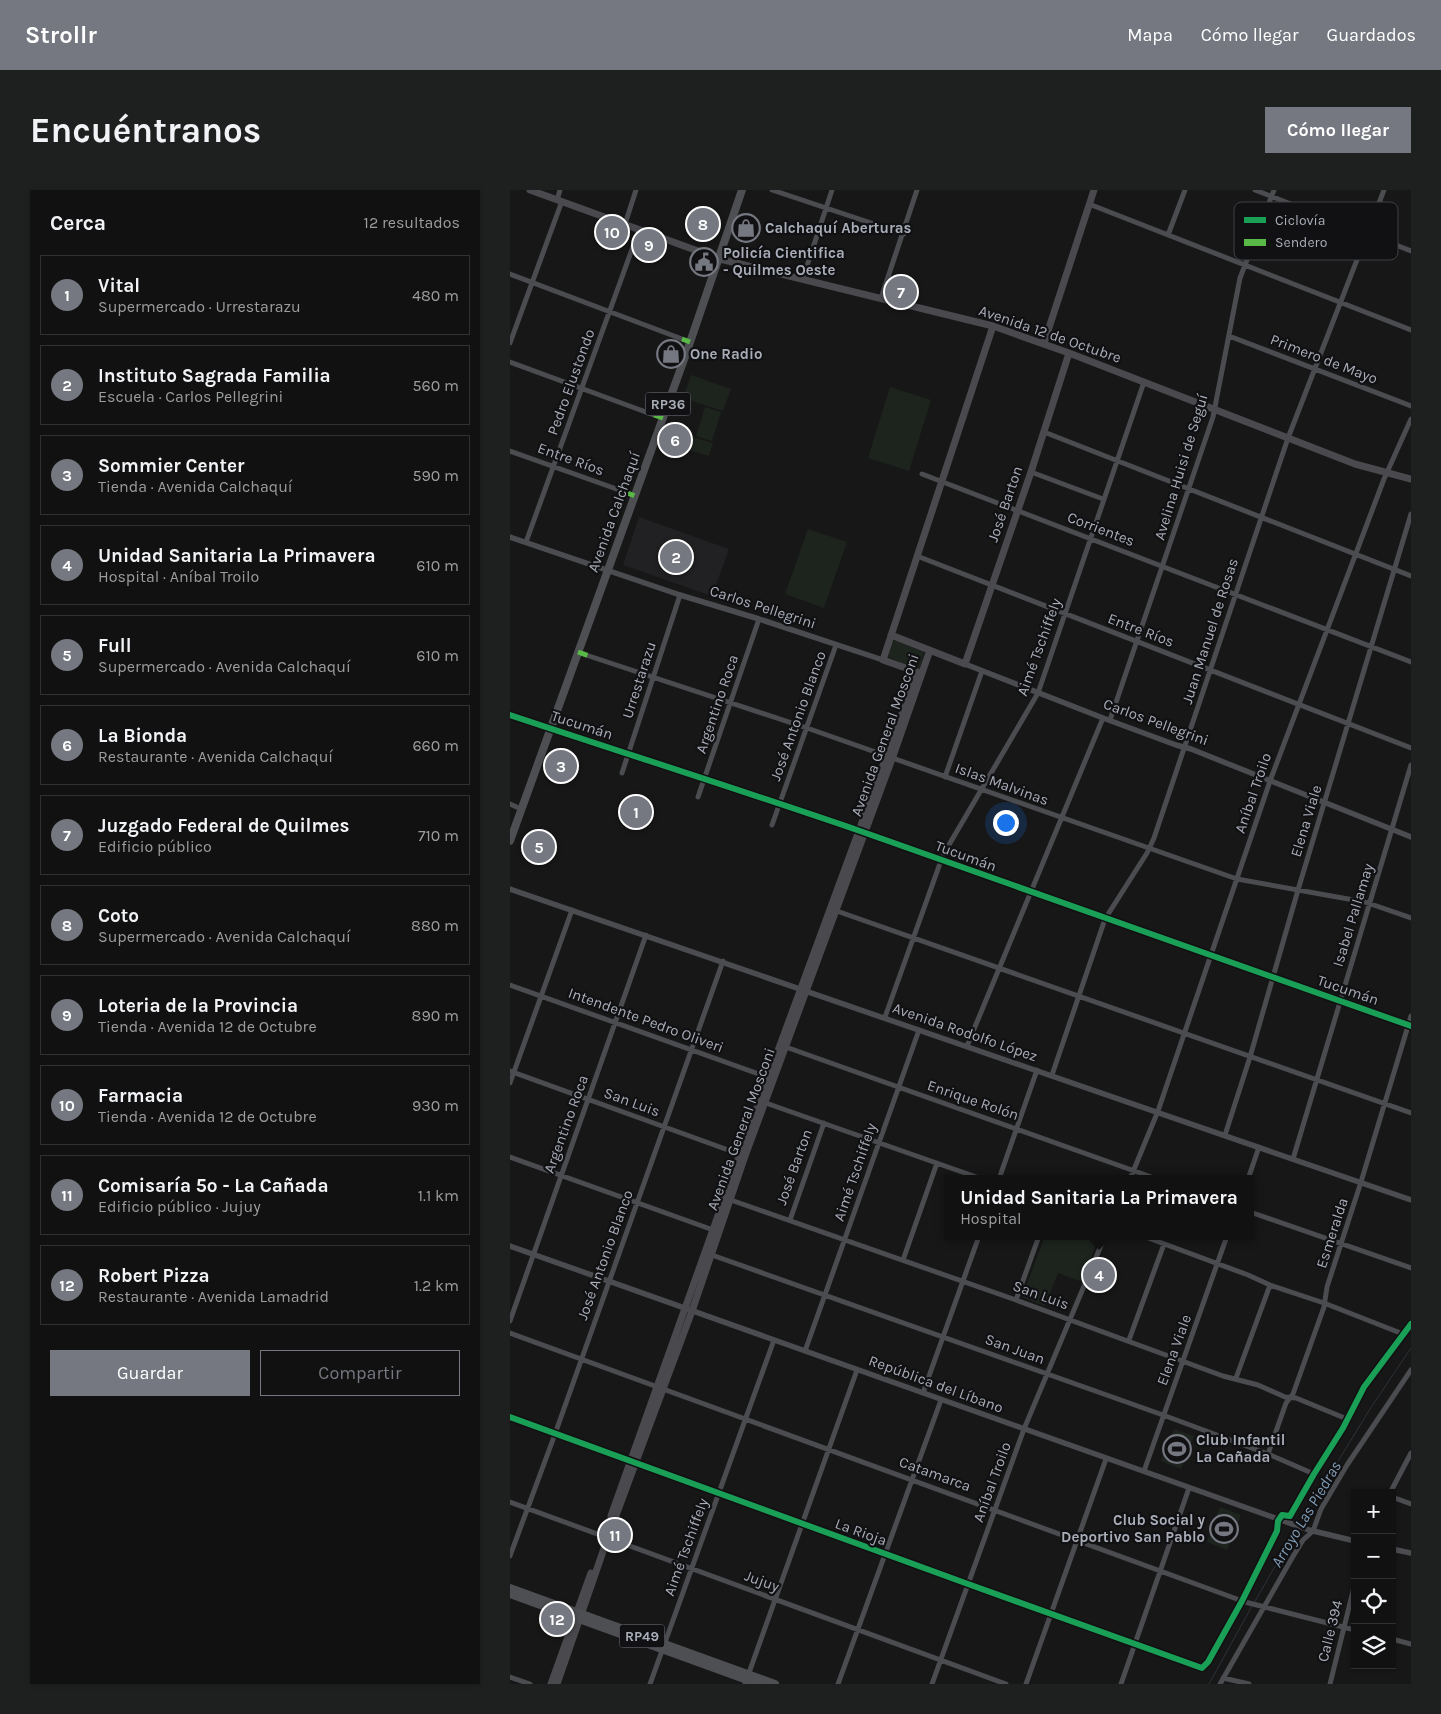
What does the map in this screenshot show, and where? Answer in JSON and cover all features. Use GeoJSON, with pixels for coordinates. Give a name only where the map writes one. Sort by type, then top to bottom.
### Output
{"type":"FeatureCollection","features":[{"type":"Feature","properties":{"kind":"main road","name":"Avenida 12 de Octubre"},"geometry":{"type":"LineString","coordinates":[[530,190],[720,259],[993,326],[1044,343],[1356,464],[1411,480]]}},
{"type":"Feature","properties":{"kind":"main road","name":"Avenida Calchaquí"},"geometry":{"type":"LineString","coordinates":[[510,841],[720,259],[742,190]]}},
{"type":"Feature","properties":{"kind":"main road"},"geometry":{"type":"LineString","coordinates":[[1044,343],[1094,190]]}},
{"type":"Feature","properties":{"kind":"main road","name":"Avenida General Mosconi"},"geometry":{"type":"LineString","coordinates":[[882,660],[993,326]]}},
{"type":"Feature","properties":{"kind":"main road","name":"José Barton"},"geometry":{"type":"LineString","coordinates":[[965,664],[1031,472],[1069,353]]}},
{"type":"Feature","properties":{"kind":"main road","name":"Carlos Pellegrini"},"geometry":{"type":"LineString","coordinates":[[891,635],[965,664]]}},
{"type":"Feature","properties":{"kind":"main road","name":"Avenida General Mosconi"},"geometry":{"type":"LineString","coordinates":[[578,1615],[689,1310],[770,1078],[890,758],[919,673],[930,650]]}},
{"type":"Feature","properties":{"kind":"main road","name":"Carlos Pellegrini"},"geometry":{"type":"LineString","coordinates":[[882,660],[919,673]]}},
{"type":"Feature","properties":{"kind":"main road","name":"RP49"},"geometry":{"type":"LineString","coordinates":[[510,1588],[664,1646],[758,1684]]}},
{"type":"Feature","properties":{"kind":"main road","name":"RP49"},"geometry":{"type":"LineString","coordinates":[[510,1594],[578,1615]]}},
{"type":"Feature","properties":{"kind":"main road"},"geometry":{"type":"LineString","coordinates":[[551,1684],[578,1615]]}},
{"type":"Feature","properties":{"kind":"main road"},"geometry":{"type":"LineString","coordinates":[[557,1684],[578,1615]]}},
{"type":"Feature","properties":{"kind":"main road","name":"RP49"},"geometry":{"type":"LineString","coordinates":[[747,1679],[775,1684]]}},
{"type":"Feature","properties":{"kind":"street"},"geometry":{"type":"LineString","coordinates":[[510,343],[559,201],[560,190]]}},
{"type":"Feature","properties":{"kind":"street"},"geometry":{"type":"LineString","coordinates":[[625,224],[636,190]]}},
{"type":"Feature","properties":{"kind":"street"},"geometry":{"type":"LineString","coordinates":[[772,190],[904,234]]}},
{"type":"Feature","properties":{"kind":"street"},"geometry":{"type":"LineString","coordinates":[[803,278],[832,190]]}},
{"type":"Feature","properties":{"kind":"street"},"geometry":{"type":"LineString","coordinates":[[881,298],[904,234],[917,190]]}},
{"type":"Feature","properties":{"kind":"street"},"geometry":{"type":"LineString","coordinates":[[1168,235],[1185,190]]}},
{"type":"Feature","properties":{"kind":"street"},"geometry":{"type":"LineString","coordinates":[[1255,190],[1286,202]]}},
{"type":"Feature","properties":{"kind":"street","name":"Avelina Huisi de Seguí"},"geometry":{"type":"LineString","coordinates":[[1269,202],[1274,190]]}},
{"type":"Feature","properties":{"kind":"street","name":"Juan Manuel de Rosas"},"geometry":{"type":"LineString","coordinates":[[1379,202],[1384,190]]}},
{"type":"Feature","properties":{"kind":"street"},"geometry":{"type":"LineString","coordinates":[[1089,204],[1411,330]]}},
{"type":"Feature","properties":{"kind":"street","name":"Pedro Elustondo"},"geometry":{"type":"LineString","coordinates":[[526,542],[639,230]]}},
{"type":"Feature","properties":{"kind":"street"},"geometry":{"type":"LineString","coordinates":[[1398,246],[1411,251]]}},
{"type":"Feature","properties":{"kind":"street","name":"Avelina Huisi de Seguí"},"geometry":{"type":"LineString","coordinates":[[1110,720],[1213,417],[1247,260]]}},
{"type":"Feature","properties":{"kind":"street","name":"Juan Manuel de Rosas"},"geometry":{"type":"LineString","coordinates":[[1052,1075],[1105,919],[1149,848],[1288,438],[1357,260]]}},
{"type":"Feature","properties":{"kind":"street"},"geometry":{"type":"LineString","coordinates":[[510,274],[682,339]]}},
{"type":"Feature","properties":{"kind":"street","name":"Primero de Mayo"},"geometry":{"type":"LineString","coordinates":[[1229,336],[1411,406]]}},
{"type":"Feature","properties":{"kind":"street"},"geometry":{"type":"LineString","coordinates":[[510,362],[654,415]]}},
{"type":"Feature","properties":{"kind":"street","name":"Aimé Tschiffely"},"geometry":{"type":"LineString","coordinates":[[885,1017],[941,860],[1038,693],[1144,382]]}},
{"type":"Feature","properties":{"kind":"street","name":"Aníbal Troilo"},"geometry":{"type":"LineString","coordinates":[[1132,1175],[1158,1111],[1270,781],[1386,472],[1411,419]]}},
{"type":"Feature","properties":{"kind":"street"},"geometry":{"type":"LineString","coordinates":[[1044,432],[1411,576]]}},
{"type":"Feature","properties":{"kind":"street","name":"Entre Ríos"},"geometry":{"type":"LineString","coordinates":[[510,451],[625,492]]}},
{"type":"Feature","properties":{"kind":"street"},"geometry":{"type":"LineString","coordinates":[[1031,472],[1103,499]]}},
{"type":"Feature","properties":{"kind":"street","name":"Corrientes"},"geometry":{"type":"LineString","coordinates":[[922,474],[1163,565],[1411,662]]}},
{"type":"Feature","properties":{"kind":"street","name":"Elena Viale"},"geometry":{"type":"LineString","coordinates":[[1225,1135],[1250,1057],[1324,802],[1411,514]]}},
{"type":"Feature","properties":{"kind":"street","name":"Carlos Pellegrini"},"geometry":{"type":"LineString","coordinates":[[510,537],[607,571],[882,660]]}},
{"type":"Feature","properties":{"kind":"street","name":"Entre Ríos"},"geometry":{"type":"LineString","coordinates":[[918,556],[1411,748]]}},
{"type":"Feature","properties":{"kind":"street","name":"Urrestarazu"},"geometry":{"type":"LineString","coordinates":[[622,773],[680,595]]}},
{"type":"Feature","properties":{"kind":"street","name":"Argentino Roca"},"geometry":{"type":"LineString","coordinates":[[698,796],[759,619]]}},
{"type":"Feature","properties":{"kind":"street","name":"José Antonio Blanco"},"geometry":{"type":"LineString","coordinates":[[772,825],[836,645]]}},
{"type":"Feature","properties":{"kind":"street","name":"Islas Malvinas"},"geometry":{"type":"LineString","coordinates":[[589,656],[806,728],[1237,879],[1370,903],[1411,918]]}},
{"type":"Feature","properties":{"kind":"street","name":"Carlos Pellegrini"},"geometry":{"type":"LineString","coordinates":[[965,664],[1103,718],[1184,747],[1411,837]]}},
{"type":"Feature","properties":{"kind":"street"},"geometry":{"type":"LineString","coordinates":[[946,777],[982,671]]}},
{"type":"Feature","properties":{"kind":"street","name":"Tucumán"},"geometry":{"type":"LineString","coordinates":[[510,715],[705,778],[862,832],[1410,1025]]}},
{"type":"Feature","properties":{"kind":"street"},"geometry":{"type":"LineString","coordinates":[[966,1046],[1103,718]]}},
{"type":"Feature","properties":{"kind":"street","name":"Isabel Pallamay"},"geometry":{"type":"LineString","coordinates":[[1293,1159],[1411,765]]}},
{"type":"Feature","properties":{"kind":"street"},"geometry":{"type":"LineString","coordinates":[[510,804],[521,808]]}},
{"type":"Feature","properties":{"kind":"street","name":"Avenida Rodolfo López"},"geometry":{"type":"LineString","coordinates":[[510,889],[1158,1111],[1411,1200]]}},
{"type":"Feature","properties":{"kind":"street"},"geometry":{"type":"LineString","coordinates":[[510,1083],[512,1072],[572,910]]}},
{"type":"Feature","properties":{"kind":"street"},"geometry":{"type":"LineString","coordinates":[[833,910],[1411,1113]]}},
{"type":"Feature","properties":{"kind":"street","name":"Argentino Roca"},"geometry":{"type":"LineString","coordinates":[[510,1321],[646,935]]}},
{"type":"Feature","properties":{"kind":"street","name":"José Antonio Blanco"},"geometry":{"type":"LineString","coordinates":[[510,1556],[723,961]]}},
{"type":"Feature","properties":{"kind":"street","name":"Intendente Pedro Oliveri"},"geometry":{"type":"LineString","coordinates":[[510,985],[770,1078]]}},
{"type":"Feature","properties":{"kind":"street","name":"Esmeralda"},"geometry":{"type":"LineString","coordinates":[[1268,1454],[1283,1410],[1291,1397],[1324,1303],[1327,1287],[1342,1245],[1410,1025],[1411,1016]]}},
{"type":"Feature","properties":{"kind":"street","name":"Aimé Tschiffely"},"geometry":{"type":"LineString","coordinates":[[805,1351],[919,1030]]}},
{"type":"Feature","properties":{"kind":"street","name":"Enrique Rolón"},"geometry":{"type":"LineString","coordinates":[[782,1046],[1147,1175]]}},
{"type":"Feature","properties":{"kind":"street"},"geometry":{"type":"LineString","coordinates":[[1000,1175],[1037,1070]]}},
{"type":"Feature","properties":{"kind":"street","name":"San Luis"},"geometry":{"type":"LineString","coordinates":[[512,1072],[742,1155]]}},
{"type":"Feature","properties":{"kind":"street"},"geometry":{"type":"LineString","coordinates":[[762,1102],[971,1175]]}},
{"type":"Feature","properties":{"kind":"street","name":"José Barton"},"geometry":{"type":"LineString","coordinates":[[790,1220],[824,1123]]}},
{"type":"Feature","properties":{"kind":"street"},"geometry":{"type":"LineString","coordinates":[[1249,1175],[1259,1147]]}},
{"type":"Feature","properties":{"kind":"street"},"geometry":{"type":"LineString","coordinates":[[510,1157],[716,1231]]}},
{"type":"Feature","properties":{"kind":"street"},"geometry":{"type":"LineString","coordinates":[[903,1260],[937,1163]]}},
{"type":"Feature","properties":{"kind":"street","name":"San Luis"},"geometry":{"type":"LineString","coordinates":[[727,1199],[1129,1340],[1223,1376],[1258,1385],[1285,1397],[1291,1397],[1347,1419]]}},
{"type":"Feature","properties":{"kind":"street"},"geometry":{"type":"LineString","coordinates":[[1254,1213],[1411,1268]]}},
{"type":"Feature","properties":{"kind":"street"},"geometry":{"type":"LineString","coordinates":[[923,1393],[977,1240]]}},
{"type":"Feature","properties":{"kind":"street"},"geometry":{"type":"LineString","coordinates":[[1016,1300],[1038,1240]]}},
{"type":"Feature","properties":{"kind":"street","name":"Aníbal Troilo"},"geometry":{"type":"LineString","coordinates":[[932,1684],[1024,1429],[1102,1240]]}},
{"type":"Feature","properties":{"kind":"street"},"geometry":{"type":"LineString","coordinates":[[1154,1240],[1402,1334]]}},
{"type":"Feature","properties":{"kind":"street","name":"Elena Viale"},"geometry":{"type":"LineString","coordinates":[[1144,1471],[1226,1240]]}},
{"type":"Feature","properties":{"kind":"street"},"geometry":{"type":"LineString","coordinates":[[1129,1340],[1164,1244]]}},
{"type":"Feature","properties":{"kind":"street","name":"República del Líbano"},"geometry":{"type":"LineString","coordinates":[[510,1246],[1311,1531],[1351,1540]]}},
{"type":"Feature","properties":{"kind":"street","name":"San Juan"},"geometry":{"type":"LineString","coordinates":[[708,1254],[1164,1415],[1268,1454],[1314,1474]]}},
{"type":"Feature","properties":{"kind":"street"},"geometry":{"type":"LineString","coordinates":[[1236,1378],[1270,1285]]}},
{"type":"Feature","properties":{"kind":"street"},"geometry":{"type":"LineString","coordinates":[[1243,1602],[1282,1520],[1282,1515],[1290,1516],[1364,1387],[1411,1324]]}},
{"type":"Feature","properties":{"kind":"street","name":"Catamarca"},"geometry":{"type":"LineString","coordinates":[[510,1333],[1243,1602],[1351,1629]]}},
{"type":"Feature","properties":{"kind":"street","name":"Aimé Tschiffely"},"geometry":{"type":"LineString","coordinates":[[650,1684],[774,1340]]}},
{"type":"Feature","properties":{"kind":"street"},"geometry":{"type":"LineString","coordinates":[[747,1679],[857,1370]]}},
{"type":"Feature","properties":{"kind":"street"},"geometry":{"type":"LineString","coordinates":[[1220,1684],[1262,1607],[1303,1540],[1311,1531],[1321,1509],[1347,1465],[1411,1370]]}},
{"type":"Feature","properties":{"kind":"street"},"geometry":{"type":"LineString","coordinates":[[838,1684],[941,1400]]}},
{"type":"Feature","properties":{"kind":"street","name":"La Rioja"},"geometry":{"type":"LineString","coordinates":[[510,1417],[1199,1668],[1204,1667],[1243,1602]]}},
{"type":"Feature","properties":{"kind":"street"},"geometry":{"type":"LineString","coordinates":[[1392,1489],[1411,1453]]}},
{"type":"Feature","properties":{"kind":"street"},"geometry":{"type":"LineString","coordinates":[[1026,1684],[1106,1459]]}},
{"type":"Feature","properties":{"kind":"street"},"geometry":{"type":"LineString","coordinates":[[1120,1684],[1189,1488]]}},
{"type":"Feature","properties":{"kind":"street"},"geometry":{"type":"LineString","coordinates":[[1396,1498],[1411,1504]]}},
{"type":"Feature","properties":{"kind":"street","name":"Jujuy"},"geometry":{"type":"LineString","coordinates":[[510,1502],[1006,1684]]}},
{"type":"Feature","properties":{"kind":"street"},"geometry":{"type":"LineString","coordinates":[[1396,1550],[1411,1554]]}},
{"type":"Feature","properties":{"kind":"street","name":"Calle 394"},"geometry":{"type":"LineString","coordinates":[[1330,1684],[1351,1599]]}},
{"type":"Feature","properties":{"kind":"street"},"geometry":{"type":"LineString","coordinates":[[1396,1640],[1411,1644]]}},
{"type":"Feature","properties":{"kind":"street"},"geometry":{"type":"LineString","coordinates":[[510,1677],[530,1684]]}},
{"type":"Feature","properties":{"kind":"street"},"geometry":{"type":"LineString","coordinates":[[1223,1678],[1250,1684]]}},
{"type":"Feature","properties":{"kind":"shaded area"},"geometry":{"type":"Polygon","coordinates":[[[691,375],[731,389],[723,411],[683,398],[691,375]]]}},
{"type":"Feature","properties":{"kind":"shaded area"},"geometry":{"type":"Polygon","coordinates":[[[890,387],[931,400],[909,471],[868,458],[890,387]]]}},
{"type":"Feature","properties":{"kind":"shaded area"},"geometry":{"type":"Polygon","coordinates":[[[705,407],[721,412],[712,441],[696,436],[705,407]]]}},
{"type":"Feature","properties":{"kind":"shaded area"},"geometry":{"type":"Polygon","coordinates":[[[689,436],[713,443],[709,456],[685,449],[689,436]]]}},
{"type":"Feature","properties":{"kind":"shaded area"},"geometry":{"type":"Polygon","coordinates":[[[639,517],[729,549],[712,596],[623,565],[639,517]]]}},
{"type":"Feature","properties":{"kind":"shaded area"},"geometry":{"type":"Polygon","coordinates":[[[808,529],[847,542],[824,608],[785,594],[808,529]]]}},
{"type":"Feature","properties":{"kind":"shaded area"},"geometry":{"type":"Polygon","coordinates":[[[895,640],[923,650],[920,669],[918,670],[888,657],[890,644],[895,640]]]}},
{"type":"Feature","properties":{"kind":"shaded area"},"geometry":{"type":"Polygon","coordinates":[[[1043,1240],[1098,1240],[1082,1282],[1058,1273],[1045,1306],[1022,1297],[1043,1240]]]}},
{"type":"Feature","properties":{"kind":"shaded area","name":"Club Infantil La Cañada"},"geometry":{"type":"Polygon","coordinates":[[[1174,1429],[1194,1436],[1181,1469],[1161,1461],[1174,1429]]]}},
{"type":"Feature","properties":{"kind":"shaded area","name":"Club Social y Deportivo San Pablo"},"geometry":{"type":"Polygon","coordinates":[[[1220,1507],[1241,1515],[1227,1550],[1207,1542],[1220,1507]]]}},
{"type":"Feature","properties":{"kind":"waterway","name":"Arroyo Las Piedras"},"geometry":{"type":"LineString","coordinates":[[1299,1525],[1370,1409],[1411,1348]]}},
{"type":"Feature","properties":{"kind":"waterway","name":"Arroyo Las Piedras"},"geometry":{"type":"LineString","coordinates":[[1254,1603],[1297,1528]]}},
{"type":"Feature","properties":{"kind":"waterway","name":"Arroyo Las Piedras"},"geometry":{"type":"LineString","coordinates":[[1209,1684],[1252,1606]]}},
{"type":"Feature","properties":{"kind":"marked path"},"geometry":{"type":"LineString","coordinates":[[682,339],[690,342]]}},
{"type":"Feature","properties":{"kind":"marked path"},"geometry":{"type":"LineString","coordinates":[[654,415],[663,418]]}},
{"type":"Feature","properties":{"kind":"marked path"},"geometry":{"type":"LineString","coordinates":[[625,492],[635,496]]}},
{"type":"Feature","properties":{"kind":"marked path"},"geometry":{"type":"LineString","coordinates":[[578,652],[589,656]]}},
{"type":"Feature","properties":{"kind":"cycle path"},"geometry":{"type":"LineString","coordinates":[[510,715],[860,831],[1411,1026]]}},
{"type":"Feature","properties":{"kind":"cycle path"},"geometry":{"type":"LineString","coordinates":[[510,1417],[1202,1668],[1208,1662],[1242,1601],[1277,1531],[1278,1521],[1282,1515],[1290,1516],[1343,1428],[1364,1387],[1411,1324]]}},
{"type":"Feature","properties":{"kind":"place","name":"Coto"},"geometry":{"type":"Point","coordinates":[703,224]}},
{"type":"Feature","properties":{"kind":"place","name":"Calchaquí Aberturas"},"geometry":{"type":"Point","coordinates":[746,228]}},
{"type":"Feature","properties":{"kind":"place","name":"Farmacia"},"geometry":{"type":"Point","coordinates":[612,232]}},
{"type":"Feature","properties":{"kind":"place","name":"Loteria de la Provincia"},"geometry":{"type":"Point","coordinates":[649,245]}},
{"type":"Feature","properties":{"kind":"place","name":"Policía Cientifica - Quilmes Oeste"},"geometry":{"type":"Point","coordinates":[704,262]}},
{"type":"Feature","properties":{"kind":"place","name":"Juzgado Federal de Quilmes"},"geometry":{"type":"Point","coordinates":[901,292]}},
{"type":"Feature","properties":{"kind":"place","name":"One Radio"},"geometry":{"type":"Point","coordinates":[671,354]}},
{"type":"Feature","properties":{"kind":"place","name":"La Bionda"},"geometry":{"type":"Point","coordinates":[675,440]}},
{"type":"Feature","properties":{"kind":"place","name":"Instituto Sagrada Familia"},"geometry":{"type":"Point","coordinates":[676,557]}},
{"type":"Feature","properties":{"kind":"place","name":"Sommier Center"},"geometry":{"type":"Point","coordinates":[561,766]}},
{"type":"Feature","properties":{"kind":"place","name":"Vital"},"geometry":{"type":"Point","coordinates":[636,812]}},
{"type":"Feature","properties":{"kind":"place","name":"Full"},"geometry":{"type":"Point","coordinates":[539,847]}},
{"type":"Feature","properties":{"kind":"place","name":"Unidad Sanitaria La Primavera"},"geometry":{"type":"Point","coordinates":[1099,1275]}},
{"type":"Feature","properties":{"kind":"place","name":"Club Infantil La Cañada"},"geometry":{"type":"Point","coordinates":[1177,1449]}},
{"type":"Feature","properties":{"kind":"place","name":"Club Social y Deportivo San Pablo"},"geometry":{"type":"Point","coordinates":[1224,1529]}},
{"type":"Feature","properties":{"kind":"place","name":"Comisaría 5º - La Cañada"},"geometry":{"type":"Point","coordinates":[615,1535]}},
{"type":"Feature","properties":{"kind":"place","name":"Robert Pizza"},"geometry":{"type":"Point","coordinates":[557,1619]}}]}
